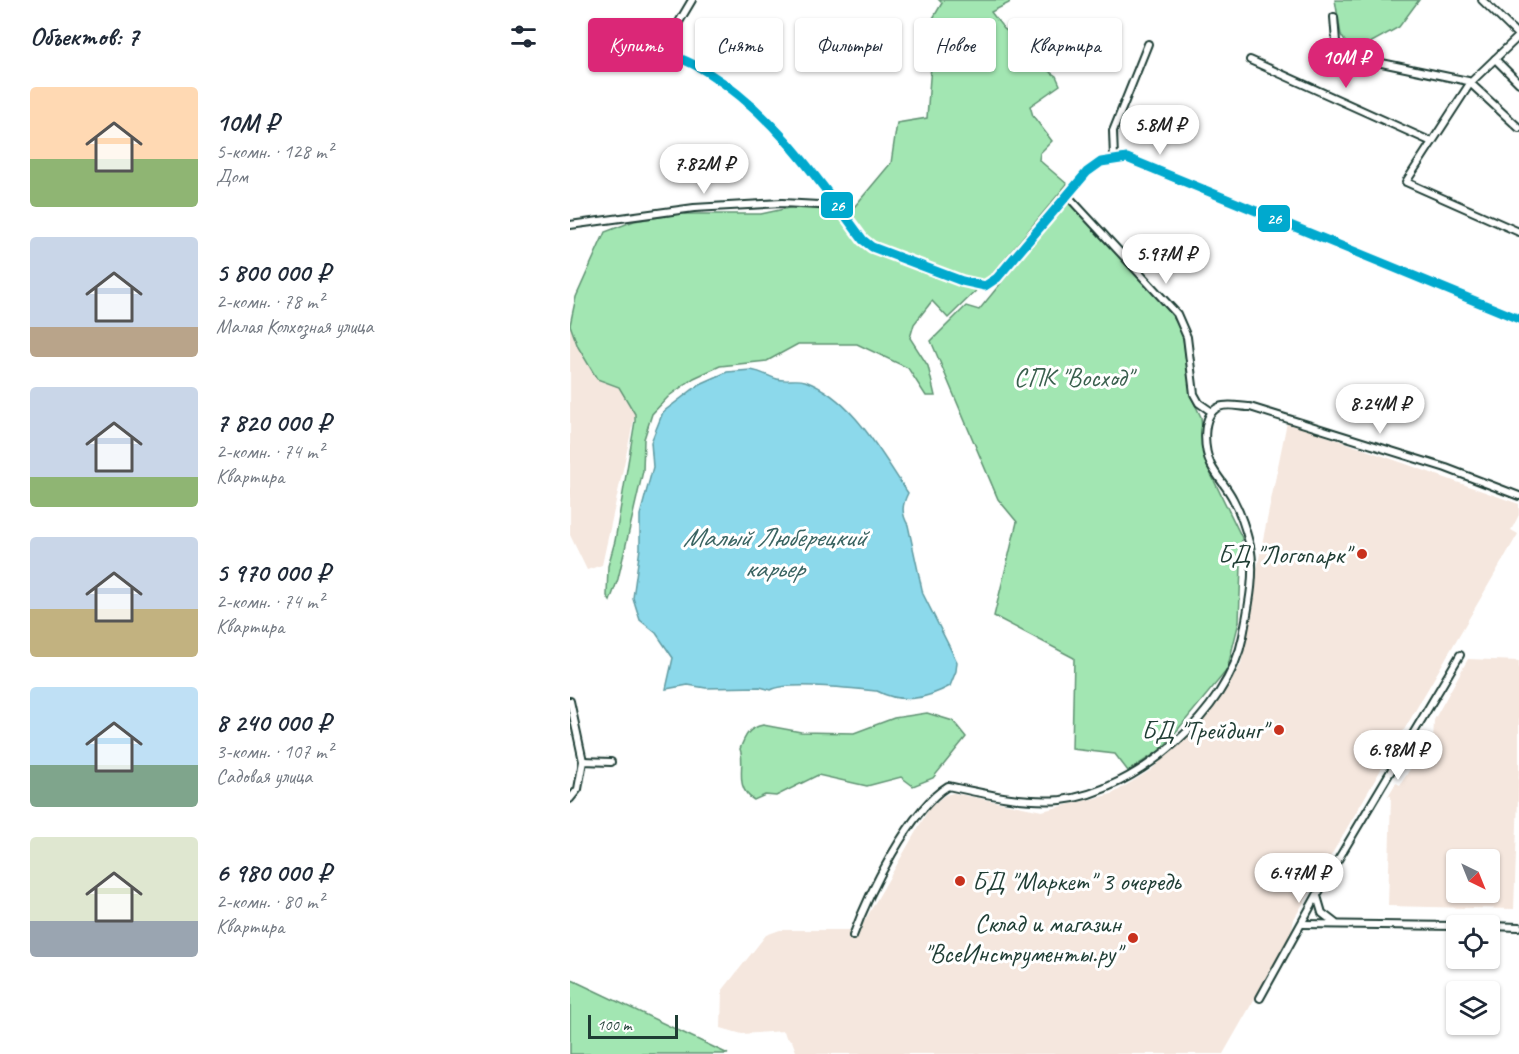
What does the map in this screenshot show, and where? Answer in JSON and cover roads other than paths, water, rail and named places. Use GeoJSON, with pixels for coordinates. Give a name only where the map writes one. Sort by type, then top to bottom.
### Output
{"type":"FeatureCollection","features":[{"type":"Feature","properties":{"kind":"street"},"geometry":{"type":"LineString","coordinates":[[682,18],[693,0]]}},
{"type":"Feature","properties":{"kind":"street"},"geometry":{"type":"LineString","coordinates":[[1482,0],[1519,36],[1471,82],[1406,182],[1519,231]]}},
{"type":"Feature","properties":{"kind":"street"},"geometry":{"type":"LineString","coordinates":[[1334,17],[1336,42],[1353,59],[1471,82],[1519,128]]}},
{"type":"Feature","properties":{"kind":"street"},"geometry":{"type":"LineString","coordinates":[[1114,158],[1112,139],[1116,120],[1148,44]]}},
{"type":"Feature","properties":{"kind":"street"},"geometry":{"type":"LineString","coordinates":[[1495,59],[1519,83]]}},
{"type":"Feature","properties":{"kind":"street"},"geometry":{"type":"LineString","coordinates":[[683,60],[736,90],[793,147],[863,240],[882,253],[962,281],[985,286],[997,278],[1066,194],[1094,166],[1114,158],[1127,158],[1145,163],[1274,220],[1519,319]]}},
{"type":"Feature","properties":{"kind":"street"},"geometry":{"type":"LineString","coordinates":[[1250,60],[1432,141]]}},
{"type":"Feature","properties":{"kind":"street"},"geometry":{"type":"LineString","coordinates":[[1066,194],[1177,314],[1187,337],[1194,394],[1199,404],[1212,412]]}},
{"type":"Feature","properties":{"kind":"street"},"geometry":{"type":"LineString","coordinates":[[570,225],[694,208],[782,203],[837,206]]}},
{"type":"Feature","properties":{"kind":"street"},"geometry":{"type":"LineString","coordinates":[[853,936],[868,900],[898,846],[938,793],[948,786],[1030,800],[1060,800],[1091,794],[1132,775],[1168,749],[1224,687],[1237,662],[1252,572],[1251,549],[1245,526],[1232,497],[1212,467],[1207,454],[1207,418],[1221,406],[1250,408],[1435,464],[1519,496]]}},
{"type":"Feature","properties":{"kind":"street"},"geometry":{"type":"LineString","coordinates":[[1260,999],[1317,895],[1460,655]]}},
{"type":"Feature","properties":{"kind":"street"},"geometry":{"type":"LineString","coordinates":[[570,701],[583,761],[578,789],[570,799]]}},
{"type":"Feature","properties":{"kind":"street"},"geometry":{"type":"LineString","coordinates":[[583,761],[611,762]]}},
{"type":"Feature","properties":{"kind":"street"},"geometry":{"type":"LineString","coordinates":[[1317,895],[1322,914],[1327,919],[1341,924]]}},
{"type":"Feature","properties":{"kind":"street"},"geometry":{"type":"LineString","coordinates":[[1302,924],[1446,926]]}},
{"type":"Feature","properties":{"kind":"street"},"geometry":{"type":"LineString","coordinates":[[1500,926],[1519,927]]}},
{"type":"Feature","properties":{"kind":"water","name":"Малый Люберецкий карьер"},"geometry":{"type":"Polygon","coordinates":[[[751,370],[780,380],[805,381],[822,389],[837,400],[864,428],[908,493],[903,513],[908,525],[923,594],[957,662],[950,686],[923,697],[905,699],[877,691],[822,686],[791,686],[771,690],[760,687],[706,688],[688,685],[666,689],[673,658],[656,633],[640,620],[633,598],[640,548],[640,515],[653,467],[651,442],[663,412],[700,384],[727,372],[751,370]]]}},
{"type":"Feature","properties":{"kind":"place","name":"БД \"Логопарк\""},"geometry":{"type":"Point","coordinates":[1362,554]}},
{"type":"Feature","properties":{"kind":"place","name":"БД \"Трейдинг\""},"geometry":{"type":"Point","coordinates":[1279,730]}},
{"type":"Feature","properties":{"kind":"place","name":"БД \"Маркет\" 3 очередь"},"geometry":{"type":"Point","coordinates":[960,881]}},
{"type":"Feature","properties":{"kind":"place","name":"Склад и магазин \"ВсеИнструменты.ру\""},"geometry":{"type":"Point","coordinates":[1133,938]}},
{"type":"Feature","properties":{"kind":"park label","name":"СПК \"Восход\""},"geometry":{"type":"Point","coordinates":[1073,377]}}]}
